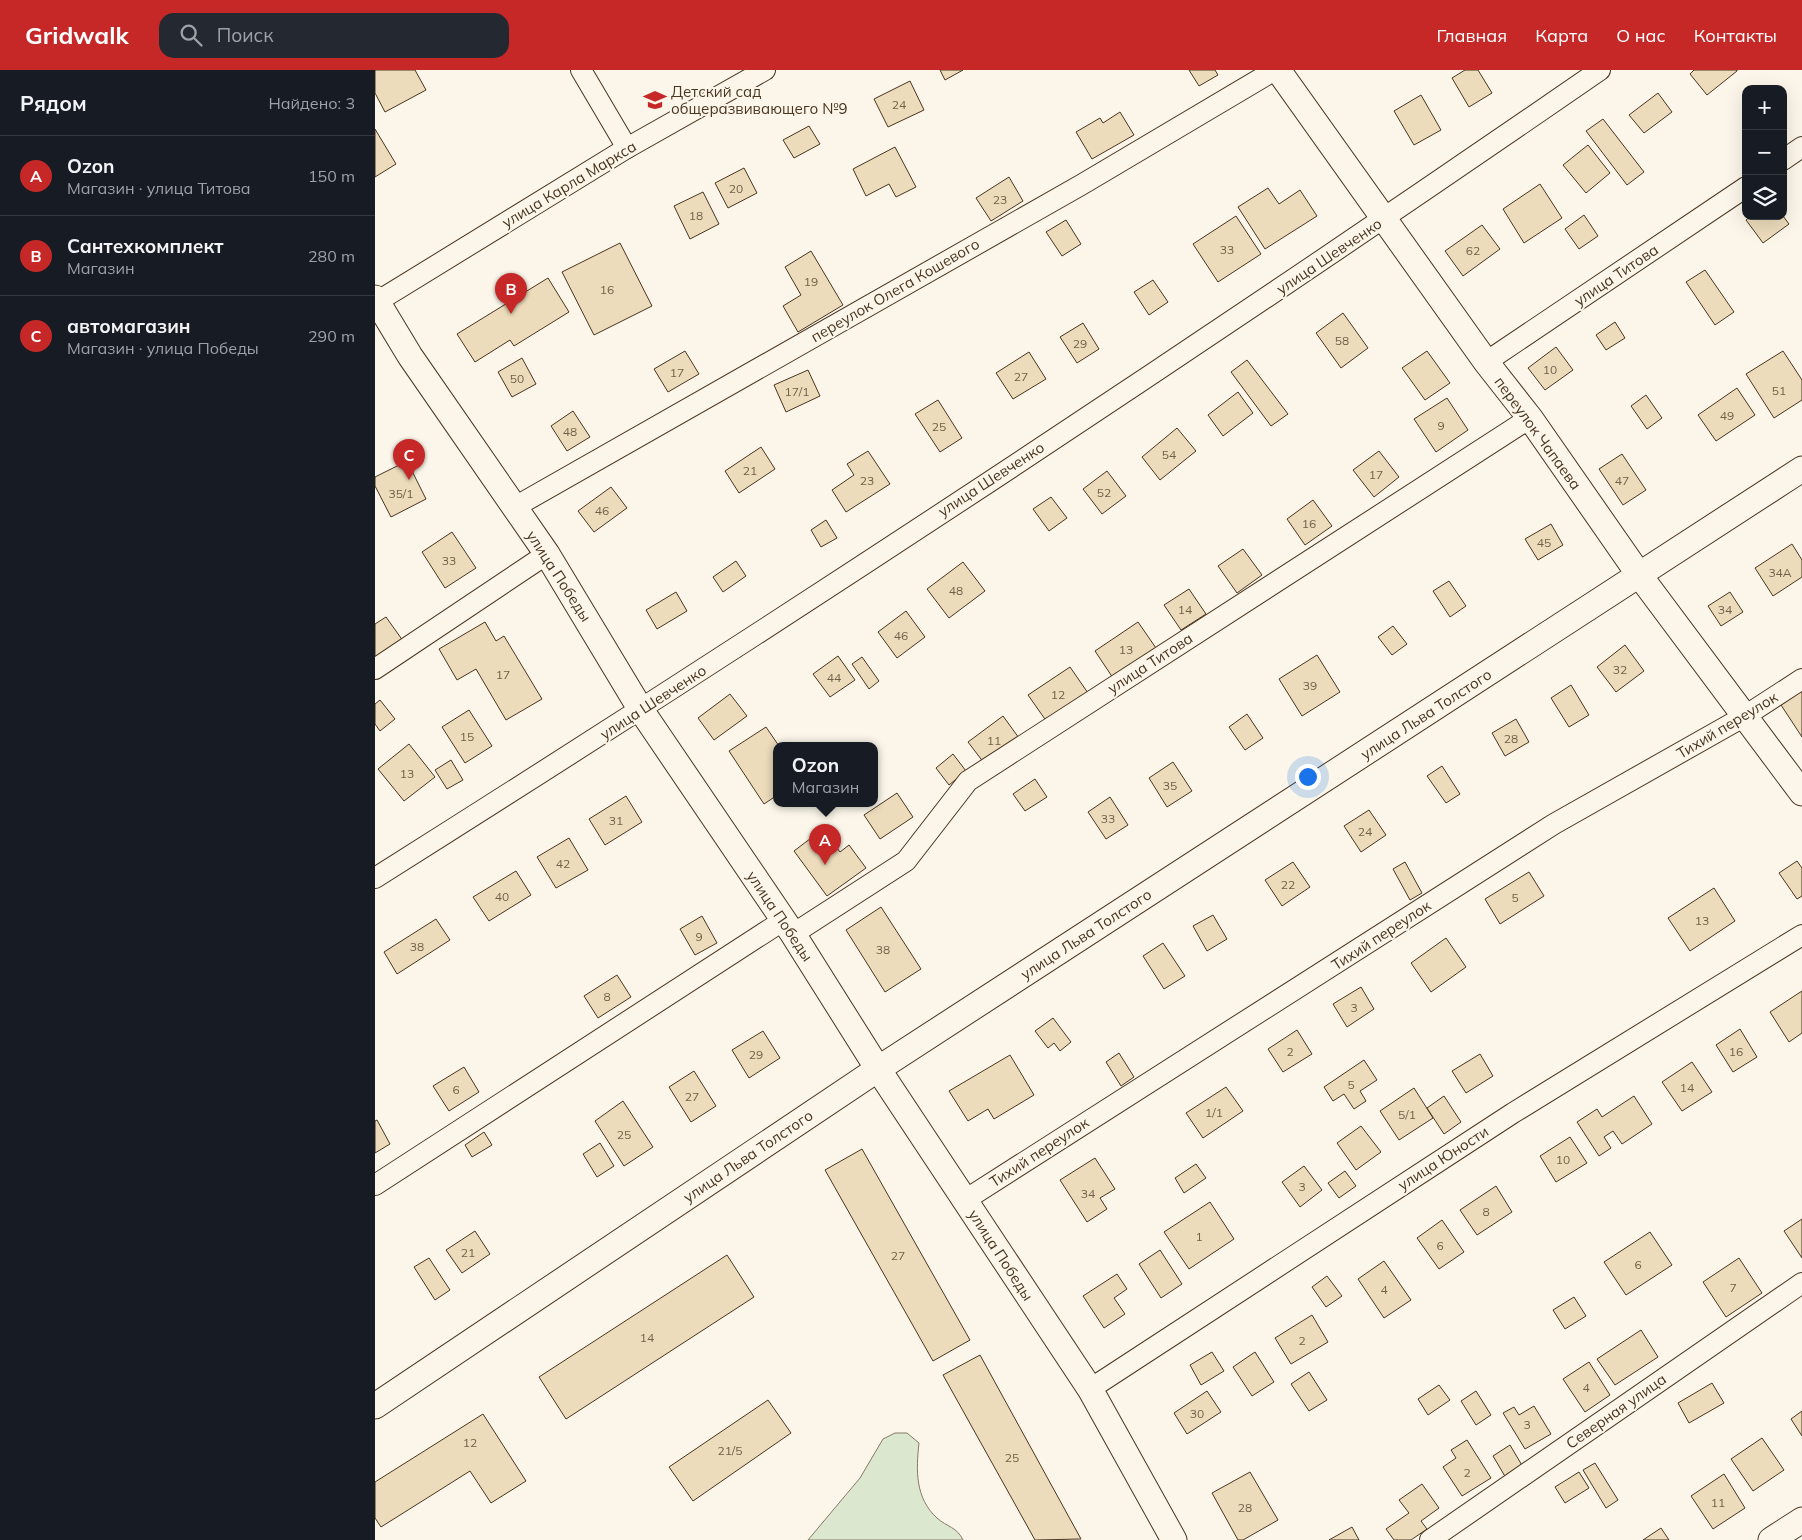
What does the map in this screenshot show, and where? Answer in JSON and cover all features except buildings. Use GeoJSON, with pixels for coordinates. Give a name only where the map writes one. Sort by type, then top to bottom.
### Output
{"type":"FeatureCollection","features":[{"type":"Feature","properties":{"kind":"street"},"geometry":{"type":"LineString","coordinates":[[581,70],[627,148]]}},
{"type":"Feature","properties":{"kind":"street","name":"улица Карла Маркса"},"geometry":{"type":"LineString","coordinates":[[376,301],[627,148],[765,70]]}},
{"type":"Feature","properties":{"kind":"street","name":"переулок Чапаева"},"geometry":{"type":"LineString","coordinates":[[1277,70],[1486,362],[1531,418],[1640,576],[1802,793]]}},
{"type":"Feature","properties":{"kind":"street","name":"переулок Олега Кошевого"},"geometry":{"type":"LineString","coordinates":[[513,508],[1072,190],[1277,70]]}},
{"type":"Feature","properties":{"kind":"street","name":"улица Шевченко"},"geometry":{"type":"LineString","coordinates":[[375,878],[641,710],[1384,219],[1600,70]]}},
{"type":"Feature","properties":{"kind":"street"},"geometry":{"type":"LineString","coordinates":[[1787,157],[1802,147]]}},
{"type":"Feature","properties":{"kind":"street","name":"улица Титова"},"geometry":{"type":"LineString","coordinates":[[1486,362],[1742,190]]}},
{"type":"Feature","properties":{"kind":"street","name":"улица Победы"},"geometry":{"type":"LineString","coordinates":[[376,301],[410,356],[513,508],[547,554],[641,710],[789,927],[878,1069],[1090,1389],[1174,1540]]}},
{"type":"Feature","properties":{"kind":"street","name":"улица Титова"},"geometry":{"type":"LineString","coordinates":[[375,1185],[789,927],[906,861],[968,781],[1531,418]]}},
{"type":"Feature","properties":{"kind":"street","name":"улица Льва Толстого"},"geometry":{"type":"LineString","coordinates":[[375,1406],[878,1069],[1802,470]]}},
{"type":"Feature","properties":{"kind":"street"},"geometry":{"type":"LineString","coordinates":[[375,669],[547,554]]}},
{"type":"Feature","properties":{"kind":"street","name":"Тихий переулок"},"geometry":{"type":"LineString","coordinates":[[965,1200],[1554,824],[1745,716],[1802,678]]}},
{"type":"Feature","properties":{"kind":"street","name":"улица Юности"},"geometry":{"type":"LineString","coordinates":[[1090,1389],[1513,1112],[1802,935]]}},
{"type":"Feature","properties":{"kind":"street","name":"Северная улица"},"geometry":{"type":"LineString","coordinates":[[1430,1540],[1802,1282]]}},
{"type":"Feature","properties":{"kind":"street"},"geometry":{"type":"LineString","coordinates":[[1771,1540],[1802,1520]]}},
{"type":"Feature","properties":{"kind":"green space"},"geometry":{"type":"Polygon","coordinates":[[[895,1433],[907,1433],[919,1443],[917,1463],[919,1483],[924,1502],[937,1518],[955,1530],[963,1540],[808,1540],[860,1478],[883,1439],[895,1433]]]}},
{"type":"Feature","properties":{"kind":"place","name":"Детский сад общеразвивающего №9"},"geometry":{"type":"Point","coordinates":[655,100]}},
{"type":"Feature","properties":{"kind":"place","name":"Сантехкомплект"},"geometry":{"type":"Point","coordinates":[511,314]}},
{"type":"Feature","properties":{"kind":"place","name":"автомагазин"},"geometry":{"type":"Point","coordinates":[409,480]}},
{"type":"Feature","properties":{"kind":"place","name":"Ozon"},"geometry":{"type":"Point","coordinates":[825,865]}}]}
